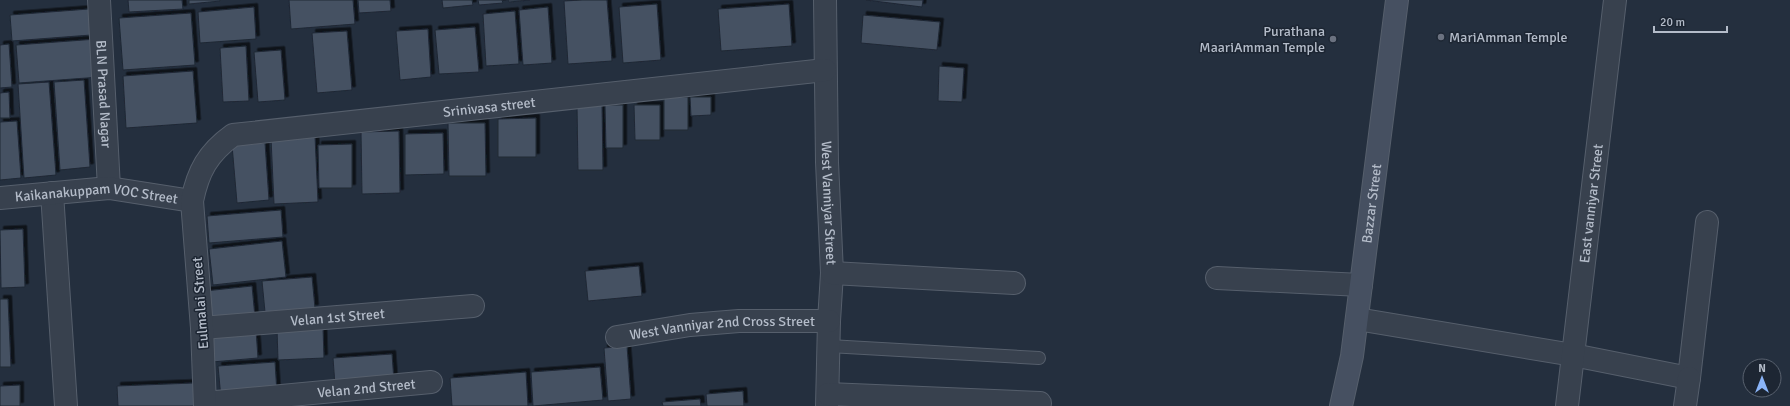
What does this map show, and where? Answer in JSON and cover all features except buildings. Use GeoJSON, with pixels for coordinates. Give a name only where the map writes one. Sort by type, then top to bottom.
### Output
{"type":"FeatureCollection","features":[{"type":"Feature","properties":{"kind":"street","name":"BLN Prasad Nagar"},"geometry":{"type":"LineString","coordinates":[[99,0],[109,188]]}},
{"type":"Feature","properties":{"kind":"street","name":"West Vanniyar Street"},"geometry":{"type":"LineString","coordinates":[[825,0],[825,70],[832,273],[827,400]]}},
{"type":"Feature","properties":{"kind":"street","name":"Bazzar Street"},"geometry":{"type":"LineString","coordinates":[[1341,406],[1352,356],[1397,0]]}},
{"type":"Feature","properties":{"kind":"street","name":"East vanniyar Street"},"geometry":{"type":"LineString","coordinates":[[1567,406],[1615,0]]}},
{"type":"Feature","properties":{"kind":"street","name":"Srinivasa street"},"geometry":{"type":"LineString","coordinates":[[192,201],[195,184],[203,166],[218,146],[233,135],[825,70]]}},
{"type":"Feature","properties":{"kind":"street","name":"Kaikanakuppam VOC Street"},"geometry":{"type":"LineString","coordinates":[[0,198],[109,188],[192,201]]}},
{"type":"Feature","properties":{"kind":"street"},"geometry":{"type":"LineString","coordinates":[[52,193],[66,406]]}},
{"type":"Feature","properties":{"kind":"street","name":"Eulmalai Street"},"geometry":{"type":"LineString","coordinates":[[192,201],[202,328],[205,404]]}},
{"type":"Feature","properties":{"kind":"street"},"geometry":{"type":"LineString","coordinates":[[1685,406],[1690,378],[1707,222]]}},
{"type":"Feature","properties":{"kind":"street"},"geometry":{"type":"LineString","coordinates":[[832,273],[1014,284]]}},
{"type":"Feature","properties":{"kind":"street"},"geometry":{"type":"LineString","coordinates":[[1217,278],[1361,285]]}},
{"type":"Feature","properties":{"kind":"street","name":"Velan 1st Street"},"geometry":{"type":"LineString","coordinates":[[202,328],[473,306]]}},
{"type":"Feature","properties":{"kind":"street"},"geometry":{"type":"LineString","coordinates":[[1357,319],[1573,355],[1690,378]]}},
{"type":"Feature","properties":{"kind":"street","name":"West Vanniyar 2nd Cross Street"},"geometry":{"type":"LineString","coordinates":[[617,337],[704,324],[747,321],[829,321]]}},
{"type":"Feature","properties":{"kind":"street","name":"Velan 2nd Street"},"geometry":{"type":"LineString","coordinates":[[205,404],[431,382]]}},
{"type":"Feature","properties":{"kind":"street"},"geometry":{"type":"LineString","coordinates":[[827,400],[1040,403]]}},
{"type":"Feature","properties":{"kind":"lane"},"geometry":{"type":"LineString","coordinates":[[829,346],[1039,358]]}},
{"type":"Feature","properties":{"kind":"place","name":"MariAmman Temple"},"geometry":{"type":"Point","coordinates":[1441,37]}},
{"type":"Feature","properties":{"kind":"place","name":"Purathana MaariAmman Temple"},"geometry":{"type":"Point","coordinates":[1333,39]}}]}
